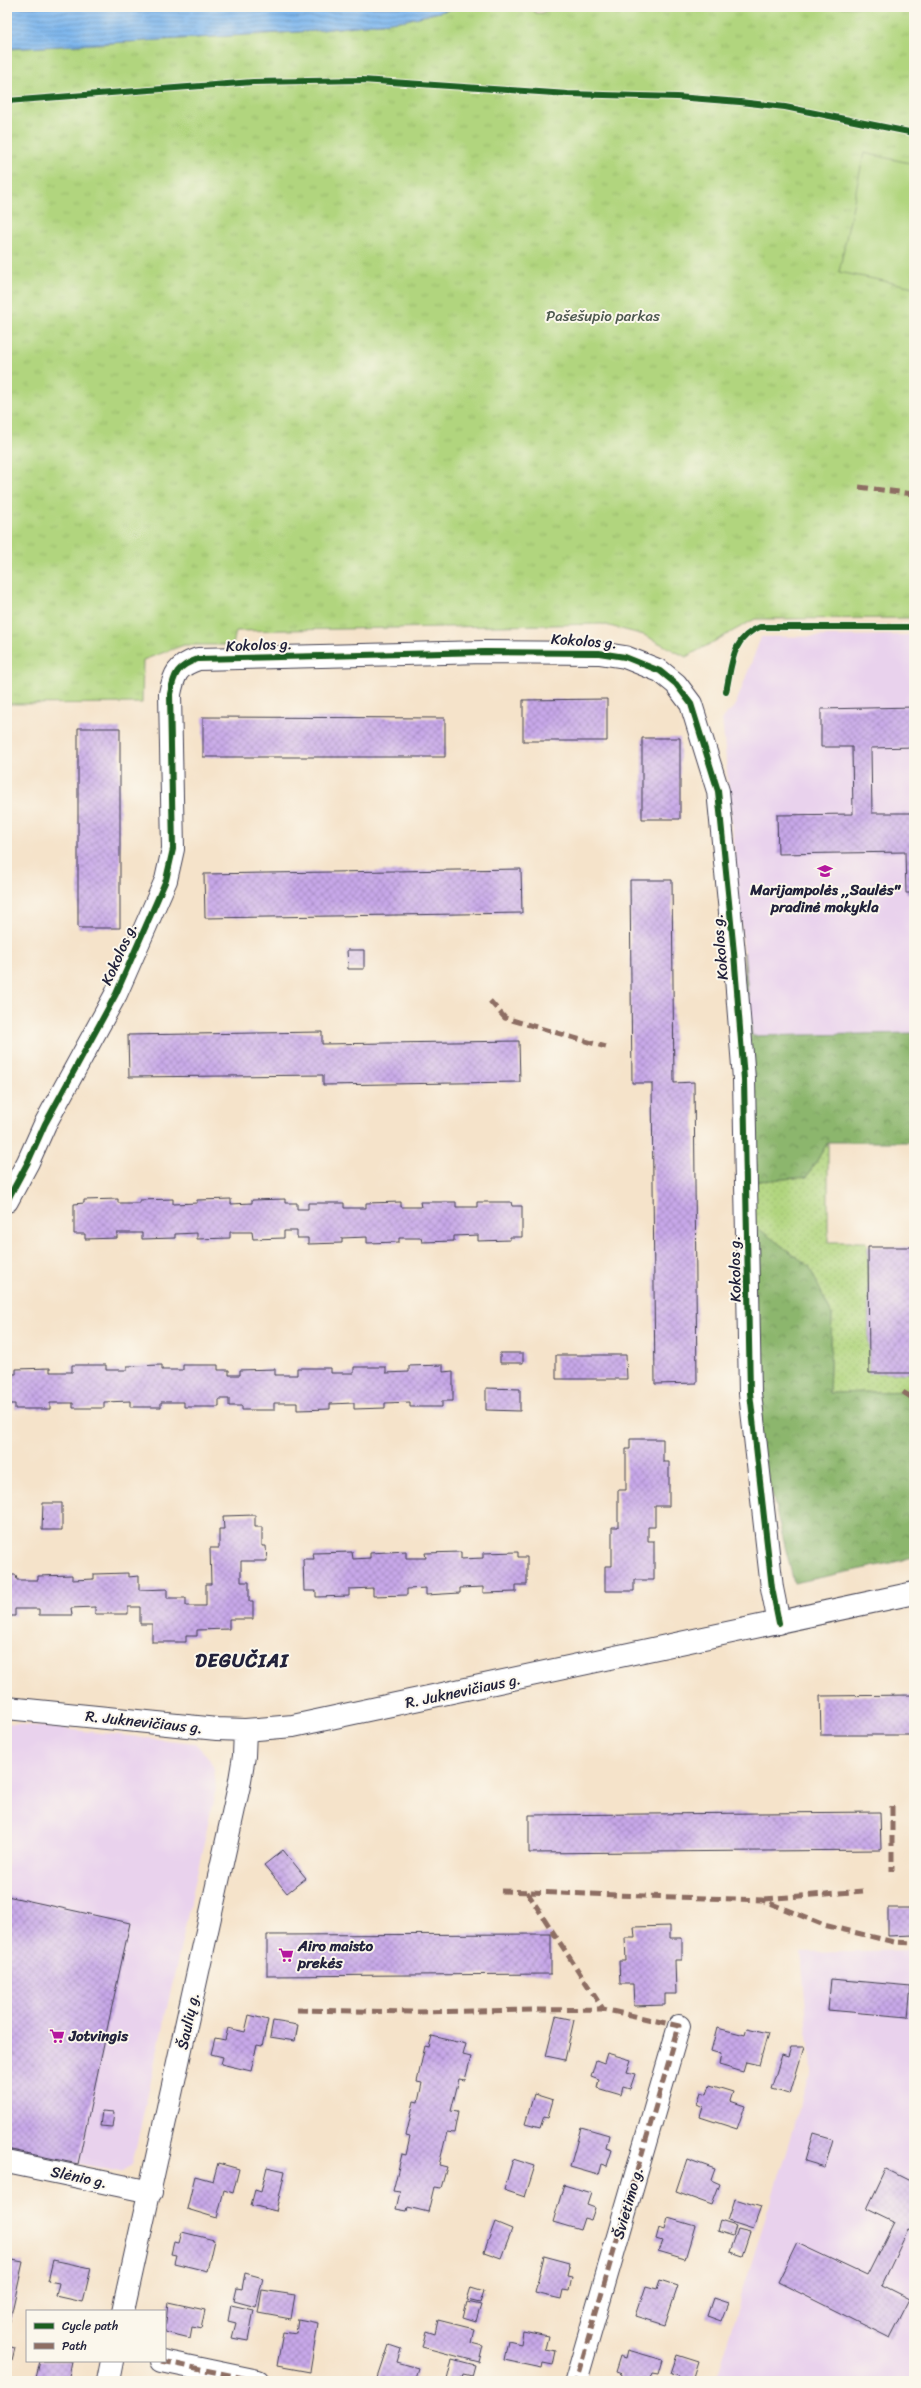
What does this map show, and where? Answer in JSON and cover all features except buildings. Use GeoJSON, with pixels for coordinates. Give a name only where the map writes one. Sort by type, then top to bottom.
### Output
{"type":"FeatureCollection","features":[{"type":"Feature","properties":{"kind":"street","name":"Kokolos g."},"geometry":{"type":"LineString","coordinates":[[7,1201],[28,1162],[45,1124],[116,994],[166,880],[173,849],[170,694],[178,670],[186,663],[198,659],[532,651],[606,654],[625,657],[660,671],[676,684],[691,704],[718,791],[743,1043],[750,1393],[772,1588],[779,1623]]}},
{"type":"Feature","properties":{"kind":"street","name":"R. Juknevičiaus g."},"geometry":{"type":"LineString","coordinates":[[7,1708],[188,1727],[245,1730],[292,1726],[350,1715],[914,1593]]}},
{"type":"Feature","properties":{"kind":"street","name":"Šaulių g."},"geometry":{"type":"LineString","coordinates":[[124,2310],[239,1786],[244,1756],[245,1730]]}},
{"type":"Feature","properties":{"kind":"street","name":"Švietimo g."},"geometry":{"type":"LineString","coordinates":[[576,2381],[679,2026]]}},
{"type":"Feature","properties":{"kind":"street","name":"Slėnio g."},"geometry":{"type":"LineString","coordinates":[[7,2162],[151,2192]]}},
{"type":"Feature","properties":{"kind":"street"},"geometry":{"type":"LineString","coordinates":[[108,2381],[112,2362]]}},
{"type":"Feature","properties":{"kind":"street"},"geometry":{"type":"LineString","coordinates":[[166,2362],[258,2381]]}},
{"type":"Feature","properties":{"kind":"shaded area","name":"Marijampolės ,,Saulės\" pradinė mokykla"},"geometry":{"type":"Polygon","coordinates":[[[914,635],[914,1033],[752,1036],[722,718],[735,706],[761,637],[914,635]]]}},
{"type":"Feature","properties":{"kind":"shaded area"},"geometry":{"type":"Polygon","coordinates":[[[7,1723],[195,1743],[209,1758],[214,1769],[216,1788],[132,2165],[120,2172],[7,2149],[7,1723]]]}},
{"type":"Feature","properties":{"kind":"shaded area"},"geometry":{"type":"Polygon","coordinates":[[[914,1950],[914,2381],[715,2381],[811,2070],[801,1952],[914,1950]]]}},
{"type":"Feature","properties":{"kind":"green space","name":"Pašešupio parkas"},"geometry":{"type":"Polygon","coordinates":[[[460,7],[530,7],[536,13],[542,13],[553,7],[901,7],[914,14],[914,618],[755,619],[686,657],[644,635],[602,624],[236,631],[233,645],[184,645],[143,660],[142,703],[7,704],[7,49],[313,31],[406,20],[460,7]]]}},
{"type":"Feature","properties":{"kind":"green space"},"geometry":{"type":"Polygon","coordinates":[[[864,153],[914,164],[914,287],[839,272],[864,153]]]}},
{"type":"Feature","properties":{"kind":"green space"},"geometry":{"type":"Polygon","coordinates":[[[744,952],[752,1036],[914,1033],[914,1142],[828,1142],[807,1177],[746,1182],[744,952]]]}},
{"type":"Feature","properties":{"kind":"green space"},"geometry":{"type":"Polygon","coordinates":[[[828,1142],[828,1242],[866,1242],[868,1247],[869,1373],[912,1373],[914,1361],[914,1391],[829,1393],[832,1314],[747,1220],[746,1182],[807,1177],[828,1142]]]}},
{"type":"Feature","properties":{"kind":"green space"},"geometry":{"type":"Polygon","coordinates":[[[747,1220],[809,1266],[832,1315],[829,1393],[914,1391],[914,1558],[794,1583],[751,1408],[747,1220]]]}},
{"type":"Feature","properties":{"kind":"water"},"geometry":{"type":"Polygon","coordinates":[[[7,7],[460,7],[406,20],[313,31],[7,49],[7,7]]]}},
{"type":"Feature","properties":{"kind":"marked path"},"geometry":{"type":"LineString","coordinates":[[859,487],[914,494]]}},
{"type":"Feature","properties":{"kind":"marked path"},"geometry":{"type":"LineString","coordinates":[[490,1001],[505,1018],[606,1047]]}},
{"type":"Feature","properties":{"kind":"marked path"},"geometry":{"type":"LineString","coordinates":[[903,1392],[914,1399]]}},
{"type":"Feature","properties":{"kind":"marked path"},"geometry":{"type":"LineString","coordinates":[[892,1806],[892,1871]]}},
{"type":"Feature","properties":{"kind":"marked path"},"geometry":{"type":"LineString","coordinates":[[501,1891],[762,1900],[824,1925],[894,1942],[914,1943]]}},
{"type":"Feature","properties":{"kind":"marked path"},"geometry":{"type":"LineString","coordinates":[[764,1899],[863,1891]]}},
{"type":"Feature","properties":{"kind":"marked path"},"geometry":{"type":"LineString","coordinates":[[527,1892],[603,2009]]}},
{"type":"Feature","properties":{"kind":"marked path"},"geometry":{"type":"LineString","coordinates":[[297,2010],[411,2012],[603,2009],[679,2026],[576,2381]]}},
{"type":"Feature","properties":{"kind":"marked path"},"geometry":{"type":"LineString","coordinates":[[166,2362],[258,2381]]}},
{"type":"Feature","properties":{"kind":"cycle path"},"geometry":{"type":"LineString","coordinates":[[7,101],[253,82],[362,80],[568,94],[677,97],[740,102],[785,107],[914,133]]}},
{"type":"Feature","properties":{"kind":"cycle path"},"geometry":{"type":"LineString","coordinates":[[726,692],[734,654],[738,645],[750,632],[760,627],[914,627]]}},
{"type":"Feature","properties":{"kind":"cycle path"},"geometry":{"type":"LineString","coordinates":[[7,1201],[28,1162],[45,1124],[116,994],[166,880],[173,849],[170,694],[175,676],[181,668],[198,659],[485,652],[599,653],[625,657],[660,671],[676,684],[691,704],[718,791],[734,953],[744,1079],[750,1393],[772,1588],[779,1623]]}},
{"type":"Feature","properties":{"kind":"place","name":"Marijampolės ,,Saulės\" pradinė mokykla"},"geometry":{"type":"Point","coordinates":[825,871]}},
{"type":"Feature","properties":{"kind":"place","name":"Airo maisto prekės"},"geometry":{"type":"Point","coordinates":[286,1955]}},
{"type":"Feature","properties":{"kind":"place","name":"Jotvingis"},"geometry":{"type":"Point","coordinates":[57,2036]}},
{"type":"Feature","properties":{"kind":"district","name":"DEGUČIAI"},"geometry":{"type":"Point","coordinates":[242,1660]}}]}
